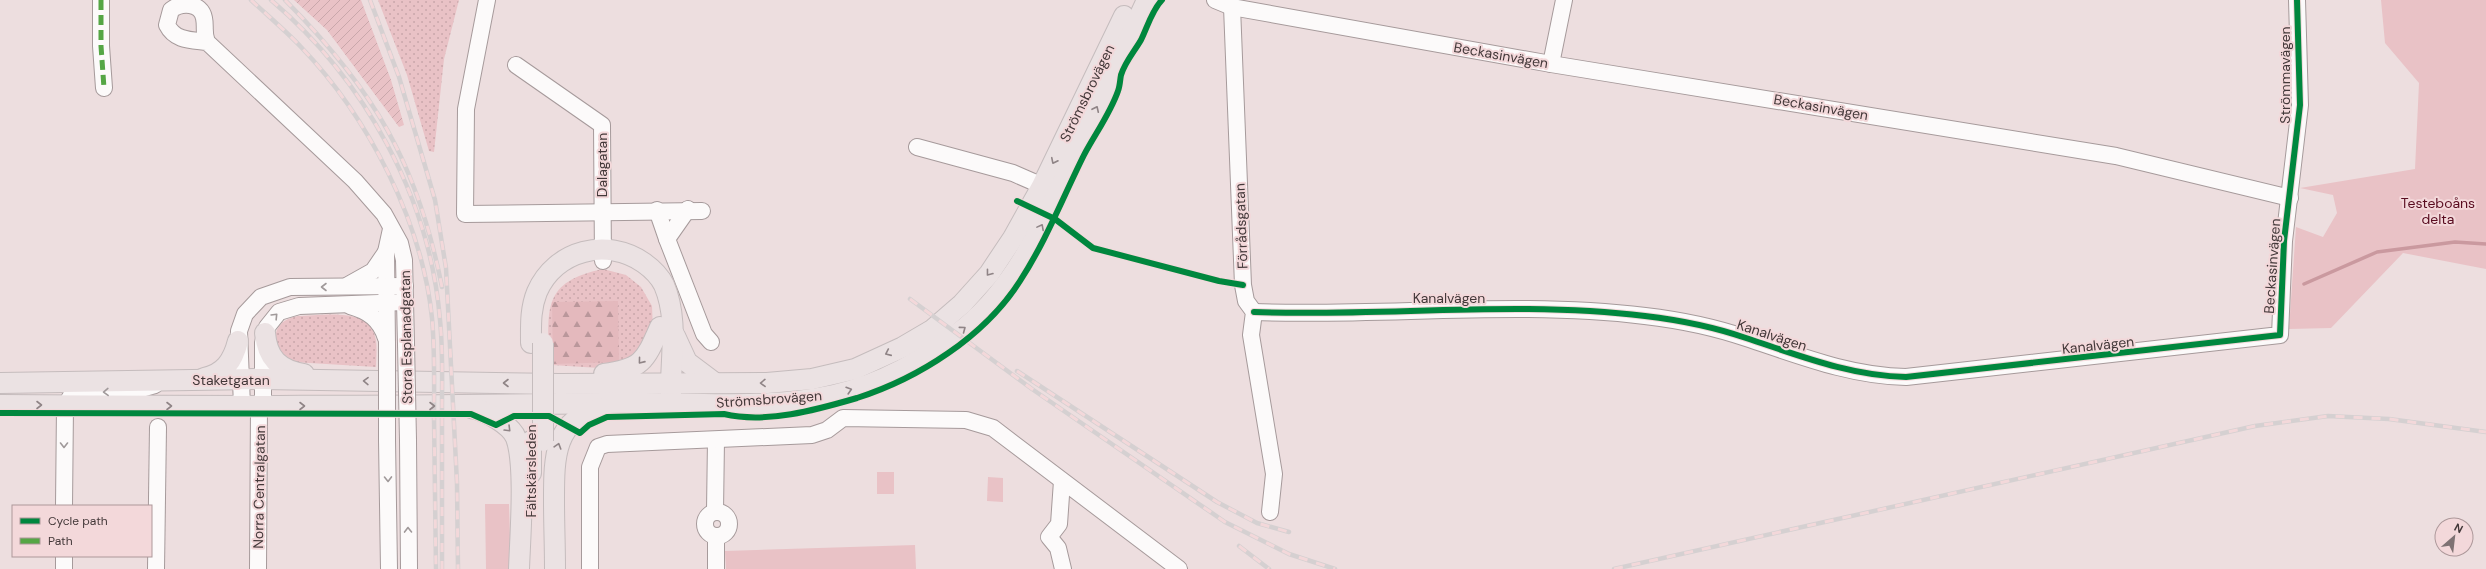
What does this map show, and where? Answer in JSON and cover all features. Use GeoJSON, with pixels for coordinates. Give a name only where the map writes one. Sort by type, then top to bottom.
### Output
{"type":"FeatureCollection","features":[{"type":"Feature","properties":{"kind":"main road","name":"Strömsbrovägen"},"geometry":{"type":"LineString","coordinates":[[462,406],[627,402],[666,404],[758,402],[833,395],[866,385],[927,356],[968,325],[998,296],[1018,270],[1050,189],[1132,0]]}},
{"type":"Feature","properties":{"kind":"main road","name":"Strömsbrovägen"},"geometry":{"type":"LineString","coordinates":[[461,383],[767,383],[812,379],[855,368],[903,347],[932,330],[962,304],[989,274],[1013,238],[1050,189],[1147,0]]}},
{"type":"Feature","properties":{"kind":"main road","name":"Fältskärsleden"},"geometry":{"type":"LineString","coordinates":[[530,569],[537,441],[537,343],[542,316],[548,296],[560,279],[603,255],[643,278],[652,289],[666,329],[666,404]]}},
{"type":"Feature","properties":{"kind":"main road"},"geometry":{"type":"LineString","coordinates":[[558,384],[598,374],[627,371],[636,366],[666,329],[687,362],[715,383]]}},
{"type":"Feature","properties":{"kind":"main road"},"geometry":{"type":"LineString","coordinates":[[265,333],[268,350],[279,366],[299,373],[345,381]]}},
{"type":"Feature","properties":{"kind":"main road"},"geometry":{"type":"LineString","coordinates":[[198,380],[218,374],[224,369],[233,357],[238,341]]}},
{"type":"Feature","properties":{"kind":"main road","name":"Staketgatan"},"geometry":{"type":"LineString","coordinates":[[0,383],[262,379],[461,383]]}},
{"type":"Feature","properties":{"kind":"main road"},"geometry":{"type":"LineString","coordinates":[[555,569],[554,479],[559,442],[572,422],[585,413],[627,402]]}},
{"type":"Feature","properties":{"kind":"main road","name":"Staketgatan"},"geometry":{"type":"LineString","coordinates":[[0,405],[462,406]]}},
{"type":"Feature","properties":{"kind":"main road"},"geometry":{"type":"LineString","coordinates":[[462,406],[474,408],[500,422],[516,438],[521,472],[519,569]]}},
{"type":"Feature","properties":{"kind":"main road","name":"Fältskärsleden"},"geometry":{"type":"LineString","coordinates":[[537,441],[544,569]]}},
{"type":"Feature","properties":{"kind":"street"},"geometry":{"type":"LineString","coordinates":[[101,0],[101,46],[104,88]]}},
{"type":"Feature","properties":{"kind":"street"},"geometry":{"type":"LineString","coordinates":[[487,0],[466,109],[465,214],[695,210],[667,239]]}},
{"type":"Feature","properties":{"kind":"street","name":"Beckasinvägen"},"geometry":{"type":"LineString","coordinates":[[1215,0],[1232,7],[1551,64],[2116,156],[2290,198],[2284,241],[2280,335]]}},
{"type":"Feature","properties":{"kind":"street"},"geometry":{"type":"LineString","coordinates":[[1551,64],[1564,0]]}},
{"type":"Feature","properties":{"kind":"street","name":"Strömmavägen"},"geometry":{"type":"LineString","coordinates":[[2290,198],[2300,105],[2297,0]]}},
{"type":"Feature","properties":{"kind":"street","name":"Förrådsgatan"},"geometry":{"type":"LineString","coordinates":[[1232,7],[1243,285],[1246,301],[1254,312]]}},
{"type":"Feature","properties":{"kind":"street","name":"Stora Esplanadgatan"},"geometry":{"type":"LineString","coordinates":[[207,42],[355,181],[384,214],[402,249],[405,286],[409,569]]}},
{"type":"Feature","properties":{"kind":"street","name":"Dalagatan"},"geometry":{"type":"LineString","coordinates":[[516,65],[602,125],[603,255]]}},
{"type":"Feature","properties":{"kind":"street"},"geometry":{"type":"LineString","coordinates":[[917,147],[1013,173],[1050,189]]}},
{"type":"Feature","properties":{"kind":"street"},"geometry":{"type":"LineString","coordinates":[[657,210],[704,334],[711,342]]}},
{"type":"Feature","properties":{"kind":"street","name":"Stora Esplanadgatan"},"geometry":{"type":"LineString","coordinates":[[389,569],[386,252],[391,229]]}},
{"type":"Feature","properties":{"kind":"street"},"geometry":{"type":"LineString","coordinates":[[346,287],[373,271],[386,252]]}},
{"type":"Feature","properties":{"kind":"street","name":"Norra Centralgatan"},"geometry":{"type":"LineString","coordinates":[[258,569],[260,457],[254,406],[241,380],[238,341],[245,314],[255,302],[266,294],[290,287],[405,286]]}},
{"type":"Feature","properties":{"kind":"street","name":"Norra Centralgatan"},"geometry":{"type":"LineString","coordinates":[[254,406],[262,379],[262,343],[265,333],[274,316],[285,308],[299,306],[405,302]]}},
{"type":"Feature","properties":{"kind":"street"},"geometry":{"type":"LineString","coordinates":[[345,305],[367,312],[373,316],[382,328],[387,344]]}},
{"type":"Feature","properties":{"kind":"street","name":"Kanalvägen"},"geometry":{"type":"LineString","coordinates":[[1254,312],[1572,310],[1645,316],[1690,323],[1744,337],[1817,363],[1890,377],[2090,358],[2280,335]]}},
{"type":"Feature","properties":{"kind":"street"},"geometry":{"type":"LineString","coordinates":[[1254,312],[1251,335],[1274,474],[1270,512]]}},
{"type":"Feature","properties":{"kind":"street"},"geometry":{"type":"LineString","coordinates":[[64,505],[65,406],[72,394],[134,391],[171,380]]}},
{"type":"Feature","properties":{"kind":"street"},"geometry":{"type":"LineString","coordinates":[[590,569],[590,467],[598,447],[607,444],[812,435],[827,430],[843,418],[966,420],[992,428],[1179,569]]}},
{"type":"Feature","properties":{"kind":"street"},"geometry":{"type":"LineString","coordinates":[[156,569],[158,427]]}},
{"type":"Feature","properties":{"kind":"street"},"geometry":{"type":"LineString","coordinates":[[716,440],[716,511],[707,516],[704,524],[708,533],[716,536],[716,569]]}},
{"type":"Feature","properties":{"kind":"street"},"geometry":{"type":"LineString","coordinates":[[1062,480],[1059,524],[1049,537],[1058,548],[1063,569]]}},
{"type":"Feature","properties":{"kind":"street"},"geometry":{"type":"LineString","coordinates":[[64,557],[64,569]]}},
{"type":"Feature","properties":{"kind":"green space"},"geometry":{"type":"Polygon","coordinates":[[[294,0],[361,0],[391,80],[404,125],[399,127],[327,30],[294,0]]]}},
{"type":"Feature","properties":{"kind":"green space"},"geometry":{"type":"Polygon","coordinates":[[[378,0],[459,0],[444,59],[434,152],[429,151],[407,75],[378,0]]]}},
{"type":"Feature","properties":{"kind":"green space","name":"Testeboåns delta"},"geometry":{"type":"Polygon","coordinates":[[[2381,0],[2486,0],[2486,269],[2403,253],[2331,328],[2289,329],[2296,227],[2323,237],[2337,213],[2333,195],[2300,188],[2415,169],[2419,83],[2385,43],[2381,0]]]}},
{"type":"Feature","properties":{"kind":"green space"},"geometry":{"type":"Polygon","coordinates":[[[603,269],[626,275],[641,287],[652,306],[653,331],[637,358],[599,368],[552,365],[549,361],[548,326],[553,300],[559,290],[569,281],[603,269]]]}},
{"type":"Feature","properties":{"kind":"green space"},"geometry":{"type":"Polygon","coordinates":[[[618,301],[619,362],[553,364],[552,302],[618,301]]]}},
{"type":"Feature","properties":{"kind":"green space"},"geometry":{"type":"Polygon","coordinates":[[[340,315],[352,316],[361,319],[369,325],[374,333],[376,345],[376,367],[293,362],[285,357],[277,343],[277,330],[281,324],[288,319],[298,316],[340,315]]]}},
{"type":"Feature","properties":{"kind":"green space"},"geometry":{"type":"Polygon","coordinates":[[[877,472],[894,472],[894,494],[877,494],[877,472]]]}},
{"type":"Feature","properties":{"kind":"green space"},"geometry":{"type":"Polygon","coordinates":[[[988,477],[1003,478],[1003,502],[987,501],[988,477]]]}},
{"type":"Feature","properties":{"kind":"green space"},"geometry":{"type":"Polygon","coordinates":[[[485,504],[509,504],[511,569],[486,569],[485,504]]]}},
{"type":"Feature","properties":{"kind":"green space"},"geometry":{"type":"Polygon","coordinates":[[[915,545],[916,569],[726,569],[725,551],[915,545]]]}},
{"type":"Feature","properties":{"kind":"waterway"},"geometry":{"type":"LineString","coordinates":[[2304,284],[2377,252],[2455,242],[2486,244]]}},
{"type":"Feature","properties":{"kind":"railway"},"geometry":{"type":"LineString","coordinates":[[251,0],[301,47],[348,105],[388,172],[404,208],[417,245],[426,281],[433,330],[436,569]]}},
{"type":"Feature","properties":{"kind":"railway"},"geometry":{"type":"LineString","coordinates":[[271,0],[305,31],[335,66],[363,104],[387,144],[407,186],[422,229],[434,274],[442,342],[442,569]]}},
{"type":"Feature","properties":{"kind":"railway"},"geometry":{"type":"LineString","coordinates":[[285,0],[344,65],[388,130],[405,165],[419,202],[432,242],[442,287]]}},
{"type":"Feature","properties":{"kind":"railway"},"geometry":{"type":"LineString","coordinates":[[370,0],[399,77],[435,200],[446,268],[457,483],[458,569]]}},
{"type":"Feature","properties":{"kind":"railway"},"geometry":{"type":"LineString","coordinates":[[910,299],[1032,389],[1225,522],[1289,554],[1335,569]]}},
{"type":"Feature","properties":{"kind":"railway"},"geometry":{"type":"LineString","coordinates":[[1017,371],[1217,502],[1257,523],[1289,532]]}},
{"type":"Feature","properties":{"kind":"railway"},"geometry":{"type":"LineString","coordinates":[[1614,569],[2255,426],[2328,416],[2389,419],[2486,432]]}},
{"type":"Feature","properties":{"kind":"railway"},"geometry":{"type":"LineString","coordinates":[[1239,546],[1269,569]]}},
{"type":"Feature","properties":{"kind":"marked path"},"geometry":{"type":"LineString","coordinates":[[101,0],[101,46],[104,88]]}},
{"type":"Feature","properties":{"kind":"cycle path"},"geometry":{"type":"LineString","coordinates":[[0,413],[471,414],[496,425],[514,416],[549,416],[580,433],[589,425],[607,417],[724,414],[740,417],[774,416],[825,407],[880,390],[926,367],[969,337],[988,320],[1020,281],[1054,219],[1084,155],[1111,108],[1119,89],[1121,75],[1125,66],[1141,40],[1155,9],[1162,0]]}},
{"type":"Feature","properties":{"kind":"cycle path"},"geometry":{"type":"LineString","coordinates":[[1254,312],[1303,313],[1499,309],[1596,311],[1645,316],[1709,327],[1824,364],[1865,373],[1906,377],[2280,335],[2284,241],[2300,105],[2297,0]]}},
{"type":"Feature","properties":{"kind":"cycle path"},"geometry":{"type":"LineString","coordinates":[[1017,201],[1055,219],[1093,248],[1219,281],[1243,285]]}}]}
